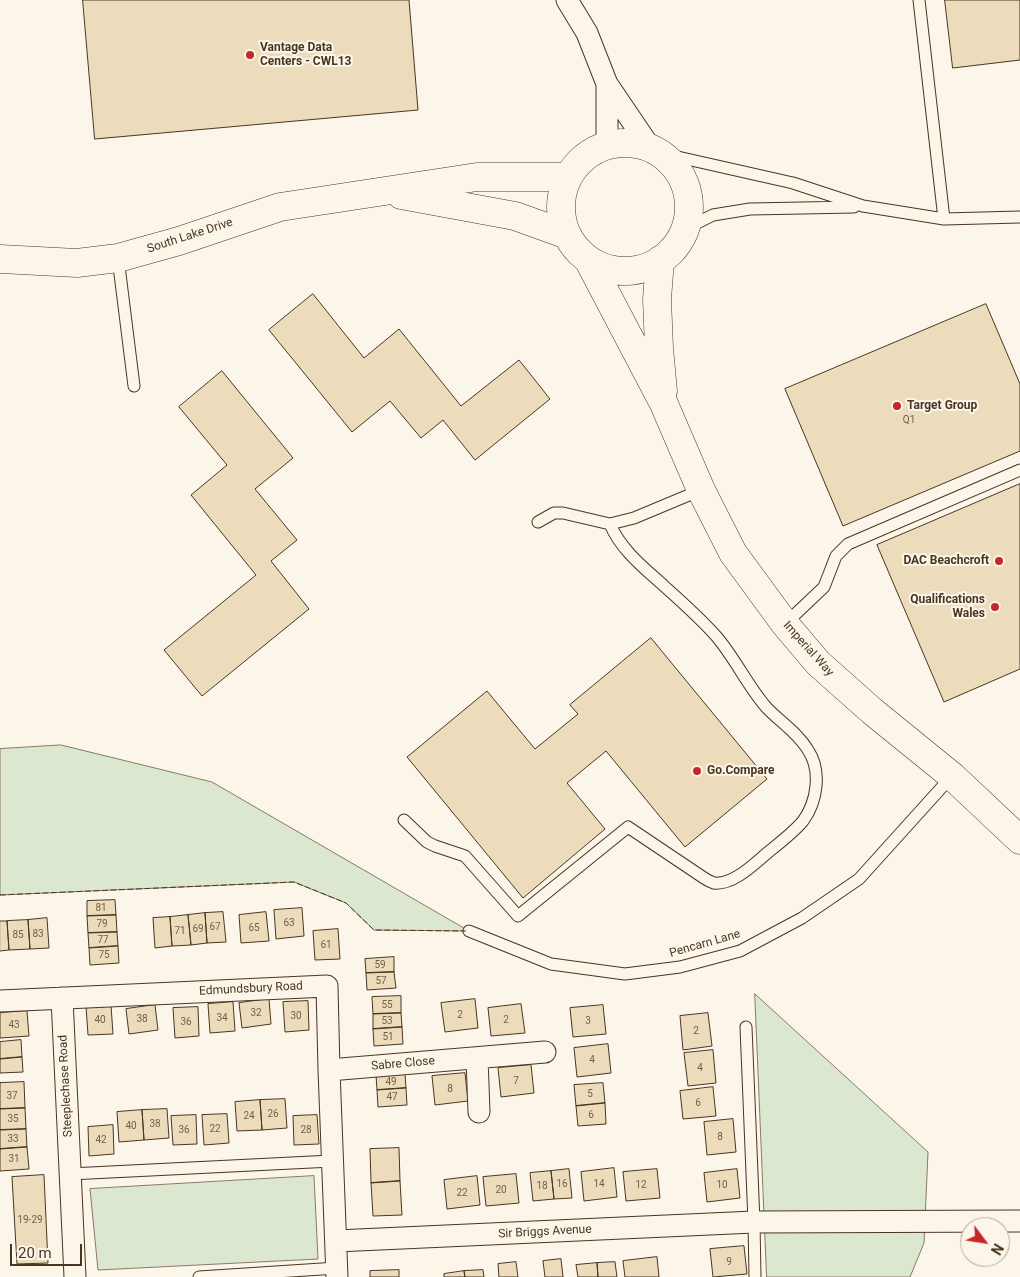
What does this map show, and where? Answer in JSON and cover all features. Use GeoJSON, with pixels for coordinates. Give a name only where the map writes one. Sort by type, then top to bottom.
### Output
{"type":"FeatureCollection","features":[{"type":"Feature","properties":{"kind":"street"},"geometry":{"type":"LineString","coordinates":[[567,0],[587,33],[608,84],[655,151]]}},
{"type":"Feature","properties":{"kind":"street"},"geometry":{"type":"LineString","coordinates":[[607,146],[608,84]]}},
{"type":"Feature","properties":{"kind":"street","name":"Imperial Way"},"geometry":{"type":"LineString","coordinates":[[620,142],[639,144],[655,151],[679,172],[686,186],[690,208],[682,238],[668,256],[639,271],[626,272],[604,269],[590,262],[574,247],[565,234],[560,212],[565,182],[572,170],[587,154],[607,146],[620,142]]}},
{"type":"Feature","properties":{"kind":"street","name":"South Lake Drive"},"geometry":{"type":"LineString","coordinates":[[0,259],[77,263],[118,258],[280,207],[477,177],[568,177]]}},
{"type":"Feature","properties":{"kind":"street","name":"South Lake Drive"},"geometry":{"type":"LineString","coordinates":[[377,191],[515,216],[565,234]]}},
{"type":"Feature","properties":{"kind":"street","name":"Imperial Way"},"geometry":{"type":"LineString","coordinates":[[660,260],[657,300],[664,404]]}},
{"type":"Feature","properties":{"kind":"street","name":"Imperial Way"},"geometry":{"type":"LineString","coordinates":[[590,262],[664,404],[701,490],[733,553],[785,624],[818,663],[952,776],[1020,840]]}},
{"type":"Feature","properties":{"kind":"street","name":"Edmundsbury Road"},"geometry":{"type":"LineString","coordinates":[[0,1001],[327,986],[337,1272]]}},
{"type":"Feature","properties":{"kind":"street","name":"Steeplechase Road"},"geometry":{"type":"LineString","coordinates":[[62,998],[76,1277]]}},
{"type":"Feature","properties":{"kind":"street","name":"Sabre Close"},"geometry":{"type":"LineString","coordinates":[[329,1070],[545,1052]]}},
{"type":"Feature","properties":{"kind":"street"},"geometry":{"type":"LineString","coordinates":[[477,1058],[479,1112]]}},
{"type":"Feature","properties":{"kind":"street","name":"Sir Briggs Avenue"},"geometry":{"type":"LineString","coordinates":[[336,1241],[754,1222],[1016,1223]]}},
{"type":"Feature","properties":{"kind":"lane"},"geometry":{"type":"LineString","coordinates":[[919,0],[944,219]]}},
{"type":"Feature","properties":{"kind":"lane"},"geometry":{"type":"LineString","coordinates":[[655,151],[793,183],[863,206],[944,219],[1020,217]]}},
{"type":"Feature","properties":{"kind":"lane"},"geometry":{"type":"LineString","coordinates":[[685,229],[713,215],[750,209],[863,206]]}},
{"type":"Feature","properties":{"kind":"lane"},"geometry":{"type":"LineString","coordinates":[[118,258],[134,386]]}},
{"type":"Feature","properties":{"kind":"lane"},"geometry":{"type":"LineString","coordinates":[[785,624],[824,587],[836,556],[848,544],[1020,470]]}},
{"type":"Feature","properties":{"kind":"lane"},"geometry":{"type":"LineString","coordinates":[[538,522],[554,513],[563,513],[610,524],[634,518],[701,490]]}},
{"type":"Feature","properties":{"kind":"lane"},"geometry":{"type":"LineString","coordinates":[[404,820],[434,846],[465,856],[518,916],[628,827],[714,883],[723,882],[744,873],[802,822],[810,809],[816,783],[814,759],[808,748],[766,706],[716,636],[692,610],[626,550],[615,536],[610,524]]}},
{"type":"Feature","properties":{"kind":"lane","name":"Pencarn Lane"},"geometry":{"type":"LineString","coordinates":[[469,931],[551,964],[625,974],[680,967],[740,951],[802,918],[859,879],[952,776]]}},
{"type":"Feature","properties":{"kind":"lane"},"geometry":{"type":"LineString","coordinates":[[746,1027],[755,1277]]}},
{"type":"Feature","properties":{"kind":"lane"},"geometry":{"type":"LineString","coordinates":[[70,1174],[332,1161]]}},
{"type":"Feature","properties":{"kind":"lane","name":"Edmundsbury Road"},"geometry":{"type":"LineString","coordinates":[[200,1277],[337,1272]]}},
{"type":"Feature","properties":{"kind":"green space"},"geometry":{"type":"Polygon","coordinates":[[[61,745],[212,782],[469,931],[374,930],[346,903],[294,882],[0,895],[0,749],[61,745]]]}},
{"type":"Feature","properties":{"kind":"green space"},"geometry":{"type":"Polygon","coordinates":[[[755,994],[928,1152],[924,1243],[910,1277],[767,1277],[755,994]]]}},
{"type":"Feature","properties":{"kind":"green space"},"geometry":{"type":"Polygon","coordinates":[[[314,1176],[318,1259],[98,1270],[90,1189],[314,1176]]]}},
{"type":"Feature","properties":{"kind":"building","name":"Vantage Data Centers - CWL13"},"geometry":{"type":"Polygon","coordinates":[[[83,0],[409,0],[418,110],[95,139],[83,0]]]}},
{"type":"Feature","properties":{"kind":"building"},"geometry":{"type":"Polygon","coordinates":[[[945,0],[1020,0],[1020,60],[953,68],[945,0]]]}},
{"type":"Feature","properties":{"kind":"building"},"geometry":{"type":"Polygon","coordinates":[[[313,294],[364,358],[399,329],[461,406],[519,360],[550,399],[475,460],[443,420],[421,438],[390,401],[352,432],[269,330],[313,294]]]}},
{"type":"Feature","properties":{"kind":"building"},"geometry":{"type":"Polygon","coordinates":[[[986,304],[1020,384],[1020,451],[843,526],[785,389],[986,304]]]}},
{"type":"Feature","properties":{"kind":"building"},"geometry":{"type":"Polygon","coordinates":[[[222,371],[293,458],[255,489],[297,540],[271,561],[309,609],[202,696],[164,650],[256,575],[191,495],[227,465],[179,407],[222,371]]]}},
{"type":"Feature","properties":{"kind":"building"},"geometry":{"type":"Polygon","coordinates":[[[1020,484],[1020,669],[944,702],[877,545],[1020,484]]]}},
{"type":"Feature","properties":{"kind":"building"},"geometry":{"type":"Polygon","coordinates":[[[651,638],[767,779],[685,847],[606,751],[567,783],[605,829],[523,898],[407,757],[487,691],[535,749],[578,714],[570,705],[651,638]]]}},
{"type":"Feature","properties":{"kind":"building"},"geometry":{"type":"Polygon","coordinates":[[[115,900],[116,915],[87,916],[87,901],[115,900]]]}},
{"type":"Feature","properties":{"kind":"building"},"geometry":{"type":"Polygon","coordinates":[[[302,908],[304,936],[276,939],[274,910],[302,908]]]}},
{"type":"Feature","properties":{"kind":"building"},"geometry":{"type":"Polygon","coordinates":[[[223,912],[226,942],[207,943],[205,913],[223,912]]]}},
{"type":"Feature","properties":{"kind":"building"},"geometry":{"type":"Polygon","coordinates":[[[266,912],[269,941],[241,943],[239,915],[266,912]]]}},
{"type":"Feature","properties":{"kind":"building"},"geometry":{"type":"Polygon","coordinates":[[[205,913],[207,943],[191,945],[188,915],[205,913]]]}},
{"type":"Feature","properties":{"kind":"building"},"geometry":{"type":"Polygon","coordinates":[[[116,915],[117,932],[88,933],[87,916],[116,915]]]}},
{"type":"Feature","properties":{"kind":"building"},"geometry":{"type":"Polygon","coordinates":[[[188,915],[191,945],[172,946],[170,917],[188,915]]]}},
{"type":"Feature","properties":{"kind":"building"},"geometry":{"type":"Polygon","coordinates":[[[170,917],[172,946],[155,948],[153,918],[170,917]]]}},
{"type":"Feature","properties":{"kind":"building"},"geometry":{"type":"Polygon","coordinates":[[[47,918],[49,948],[30,949],[28,920],[47,918]]]}},
{"type":"Feature","properties":{"kind":"building"},"geometry":{"type":"Polygon","coordinates":[[[28,920],[30,949],[9,950],[7,921],[28,920]]]}},
{"type":"Feature","properties":{"kind":"building"},"geometry":{"type":"Polygon","coordinates":[[[0,921],[7,921],[9,950],[0,951],[0,921]]]}},
{"type":"Feature","properties":{"kind":"building"},"geometry":{"type":"Polygon","coordinates":[[[338,929],[340,959],[315,960],[313,931],[338,929]]]}},
{"type":"Feature","properties":{"kind":"building"},"geometry":{"type":"Polygon","coordinates":[[[117,932],[118,946],[89,948],[88,933],[117,932]]]}},
{"type":"Feature","properties":{"kind":"building"},"geometry":{"type":"Polygon","coordinates":[[[118,946],[119,963],[90,965],[89,948],[118,946]]]}},
{"type":"Feature","properties":{"kind":"building"},"geometry":{"type":"Polygon","coordinates":[[[394,957],[394,972],[366,973],[365,959],[394,957]]]}},
{"type":"Feature","properties":{"kind":"building"},"geometry":{"type":"Polygon","coordinates":[[[394,972],[396,988],[367,990],[366,973],[394,972]]]}},
{"type":"Feature","properties":{"kind":"building"},"geometry":{"type":"Polygon","coordinates":[[[401,996],[401,1013],[373,1014],[372,997],[401,996]]]}},
{"type":"Feature","properties":{"kind":"building"},"geometry":{"type":"Polygon","coordinates":[[[269,999],[271,1024],[242,1028],[239,1003],[269,999]]]}},
{"type":"Feature","properties":{"kind":"building"},"geometry":{"type":"Polygon","coordinates":[[[475,999],[478,1028],[445,1032],[441,1003],[475,999]]]}},
{"type":"Feature","properties":{"kind":"building"},"geometry":{"type":"Polygon","coordinates":[[[308,1001],[309,1030],[285,1032],[283,1002],[308,1001]]]}},
{"type":"Feature","properties":{"kind":"building"},"geometry":{"type":"Polygon","coordinates":[[[233,1002],[235,1031],[210,1033],[208,1004],[233,1002]]]}},
{"type":"Feature","properties":{"kind":"building"},"geometry":{"type":"Polygon","coordinates":[[[521,1004],[525,1033],[491,1036],[488,1008],[521,1004]]]}},
{"type":"Feature","properties":{"kind":"building"},"geometry":{"type":"Polygon","coordinates":[[[111,1005],[113,1034],[88,1035],[86,1006],[111,1005]]]}},
{"type":"Feature","properties":{"kind":"building"},"geometry":{"type":"Polygon","coordinates":[[[155,1005],[158,1030],[129,1034],[126,1009],[155,1005]]]}},
{"type":"Feature","properties":{"kind":"building"},"geometry":{"type":"Polygon","coordinates":[[[603,1005],[606,1034],[573,1037],[570,1008],[603,1005]]]}},
{"type":"Feature","properties":{"kind":"building"},"geometry":{"type":"Polygon","coordinates":[[[198,1007],[199,1036],[175,1038],[173,1008],[198,1007]]]}},
{"type":"Feature","properties":{"kind":"building"},"geometry":{"type":"Polygon","coordinates":[[[27,1011],[29,1036],[0,1038],[0,1013],[27,1011]]]}},
{"type":"Feature","properties":{"kind":"building"},"geometry":{"type":"Polygon","coordinates":[[[401,1013],[402,1027],[373,1029],[373,1014],[401,1013]]]}},
{"type":"Feature","properties":{"kind":"building"},"geometry":{"type":"Polygon","coordinates":[[[708,1013],[712,1046],[683,1050],[680,1016],[708,1013]]]}},
{"type":"Feature","properties":{"kind":"building"},"geometry":{"type":"Polygon","coordinates":[[[402,1027],[403,1044],[374,1046],[373,1029],[402,1027]]]}},
{"type":"Feature","properties":{"kind":"building"},"geometry":{"type":"Polygon","coordinates":[[[21,1040],[22,1057],[0,1059],[0,1042],[21,1040]]]}},
{"type":"Feature","properties":{"kind":"building"},"geometry":{"type":"Polygon","coordinates":[[[608,1044],[611,1073],[577,1077],[574,1048],[608,1044]]]}},
{"type":"Feature","properties":{"kind":"building"},"geometry":{"type":"Polygon","coordinates":[[[713,1050],[716,1083],[688,1086],[684,1053],[713,1050]]]}},
{"type":"Feature","properties":{"kind":"building"},"geometry":{"type":"Polygon","coordinates":[[[22,1057],[23,1072],[0,1073],[0,1059],[22,1057]]]}},
{"type":"Feature","properties":{"kind":"building"},"geometry":{"type":"Polygon","coordinates":[[[531,1065],[534,1093],[501,1097],[498,1068],[531,1065]]]}},
{"type":"Feature","properties":{"kind":"building"},"geometry":{"type":"Polygon","coordinates":[[[465,1073],[468,1101],[435,1105],[432,1076],[465,1073]]]}},
{"type":"Feature","properties":{"kind":"building"},"geometry":{"type":"Polygon","coordinates":[[[405,1074],[406,1088],[377,1090],[376,1075],[405,1074]]]}},
{"type":"Feature","properties":{"kind":"building"},"geometry":{"type":"Polygon","coordinates":[[[24,1082],[25,1108],[0,1109],[0,1083],[24,1082]]]}},
{"type":"Feature","properties":{"kind":"building"},"geometry":{"type":"Polygon","coordinates":[[[603,1083],[605,1103],[576,1106],[574,1085],[603,1083]]]}},
{"type":"Feature","properties":{"kind":"building"},"geometry":{"type":"Polygon","coordinates":[[[713,1087],[716,1116],[683,1119],[680,1091],[713,1087]]]}},
{"type":"Feature","properties":{"kind":"building"},"geometry":{"type":"Polygon","coordinates":[[[406,1088],[407,1105],[378,1107],[377,1090],[406,1088]]]}},
{"type":"Feature","properties":{"kind":"building"},"geometry":{"type":"Polygon","coordinates":[[[285,1099],[287,1128],[262,1130],[260,1100],[285,1099]]]}},
{"type":"Feature","properties":{"kind":"building"},"geometry":{"type":"Polygon","coordinates":[[[260,1100],[262,1130],[237,1131],[235,1102],[260,1100]]]}},
{"type":"Feature","properties":{"kind":"building"},"geometry":{"type":"Polygon","coordinates":[[[605,1103],[606,1124],[578,1126],[576,1106],[605,1103]]]}},
{"type":"Feature","properties":{"kind":"building"},"geometry":{"type":"Polygon","coordinates":[[[25,1108],[26,1129],[0,1130],[0,1109],[25,1108]]]}},
{"type":"Feature","properties":{"kind":"building"},"geometry":{"type":"Polygon","coordinates":[[[167,1109],[169,1138],[144,1140],[142,1110],[167,1109]]]}},
{"type":"Feature","properties":{"kind":"building"},"geometry":{"type":"Polygon","coordinates":[[[142,1110],[144,1140],[119,1142],[117,1112],[142,1110]]]}},
{"type":"Feature","properties":{"kind":"building"},"geometry":{"type":"Polygon","coordinates":[[[227,1114],[229,1143],[204,1145],[202,1115],[227,1114]]]}},
{"type":"Feature","properties":{"kind":"building"},"geometry":{"type":"Polygon","coordinates":[[[196,1115],[197,1144],[173,1145],[171,1116],[196,1115]]]}},
{"type":"Feature","properties":{"kind":"building"},"geometry":{"type":"Polygon","coordinates":[[[317,1115],[319,1144],[294,1145],[293,1116],[317,1115]]]}},
{"type":"Feature","properties":{"kind":"building"},"geometry":{"type":"Polygon","coordinates":[[[733,1119],[736,1152],[707,1155],[704,1122],[733,1119]]]}},
{"type":"Feature","properties":{"kind":"building"},"geometry":{"type":"Polygon","coordinates":[[[113,1125],[114,1154],[89,1156],[88,1127],[113,1125]]]}},
{"type":"Feature","properties":{"kind":"building"},"geometry":{"type":"Polygon","coordinates":[[[26,1129],[27,1147],[0,1149],[0,1130],[26,1129]]]}},
{"type":"Feature","properties":{"kind":"building"},"geometry":{"type":"Polygon","coordinates":[[[27,1147],[29,1169],[0,1171],[0,1149],[27,1147]]]}},
{"type":"Feature","properties":{"kind":"building"},"geometry":{"type":"Polygon","coordinates":[[[399,1148],[400,1181],[371,1183],[370,1149],[399,1148]]]}},
{"type":"Feature","properties":{"kind":"building"},"geometry":{"type":"Polygon","coordinates":[[[614,1168],[617,1197],[584,1201],[581,1172],[614,1168]]]}},
{"type":"Feature","properties":{"kind":"building"},"geometry":{"type":"Polygon","coordinates":[[[569,1169],[572,1198],[554,1199],[551,1171],[569,1169]]]}},
{"type":"Feature","properties":{"kind":"building"},"geometry":{"type":"Polygon","coordinates":[[[657,1169],[660,1198],[626,1201],[623,1172],[657,1169]]]}},
{"type":"Feature","properties":{"kind":"building"},"geometry":{"type":"Polygon","coordinates":[[[737,1169],[740,1198],[707,1202],[704,1173],[737,1169]]]}},
{"type":"Feature","properties":{"kind":"building"},"geometry":{"type":"Polygon","coordinates":[[[551,1171],[554,1199],[533,1201],[530,1173],[551,1171]]]}},
{"type":"Feature","properties":{"kind":"building"},"geometry":{"type":"Polygon","coordinates":[[[516,1174],[519,1203],[486,1206],[483,1177],[516,1174]]]}},
{"type":"Feature","properties":{"kind":"building"},"geometry":{"type":"Polygon","coordinates":[[[44,1175],[48,1263],[17,1264],[12,1177],[44,1175]]]}},
{"type":"Feature","properties":{"kind":"building"},"geometry":{"type":"Polygon","coordinates":[[[477,1176],[480,1205],[447,1209],[444,1180],[477,1176]]]}},
{"type":"Feature","properties":{"kind":"building"},"geometry":{"type":"Polygon","coordinates":[[[400,1181],[402,1215],[373,1216],[371,1183],[400,1181]]]}},
{"type":"Feature","properties":{"kind":"building"},"geometry":{"type":"Polygon","coordinates":[[[744,1246],[747,1274],[713,1277],[710,1249],[744,1246]]]}},
{"type":"Feature","properties":{"kind":"building"},"geometry":{"type":"Polygon","coordinates":[[[657,1257],[659,1277],[625,1277],[623,1261],[657,1257]]]}},
{"type":"Feature","properties":{"kind":"building"},"geometry":{"type":"Polygon","coordinates":[[[561,1259],[563,1277],[545,1277],[543,1261],[561,1259]]]}},
{"type":"Feature","properties":{"kind":"building"},"geometry":{"type":"Polygon","coordinates":[[[516,1262],[518,1277],[499,1277],[498,1264],[516,1262]]]}},
{"type":"Feature","properties":{"kind":"building"},"geometry":{"type":"Polygon","coordinates":[[[615,1262],[617,1277],[598,1277],[597,1263],[615,1262]]]}},
{"type":"Feature","properties":{"kind":"building"},"geometry":{"type":"Polygon","coordinates":[[[597,1263],[598,1277],[578,1277],[576,1265],[597,1263]]]}},
{"type":"Feature","properties":{"kind":"building"},"geometry":{"type":"Polygon","coordinates":[[[399,1270],[399,1277],[370,1277],[370,1271],[399,1270]]]}},
{"type":"Feature","properties":{"kind":"building"},"geometry":{"type":"Polygon","coordinates":[[[483,1270],[484,1277],[465,1277],[464,1271],[483,1270]]]}},
{"type":"Feature","properties":{"kind":"building"},"geometry":{"type":"Polygon","coordinates":[[[464,1271],[465,1277],[444,1277],[444,1274],[464,1271]]]}},
{"type":"Feature","properties":{"kind":"fence"},"geometry":{"type":"LineString","coordinates":[[0,895],[294,882],[346,903],[374,930],[466,931]]}},
{"type":"Feature","properties":{"kind":"place","name":"Vantage Data Centers - CWL13"},"geometry":{"type":"Point","coordinates":[250,55]}},
{"type":"Feature","properties":{"kind":"place","name":"Target Group"},"geometry":{"type":"Point","coordinates":[897,406]}},
{"type":"Feature","properties":{"kind":"place","name":"DAC Beachcroft"},"geometry":{"type":"Point","coordinates":[999,561]}},
{"type":"Feature","properties":{"kind":"place","name":"Qualifications Wales"},"geometry":{"type":"Point","coordinates":[995,607]}},
{"type":"Feature","properties":{"kind":"place","name":"Go.Compare"},"geometry":{"type":"Point","coordinates":[697,771]}}]}
